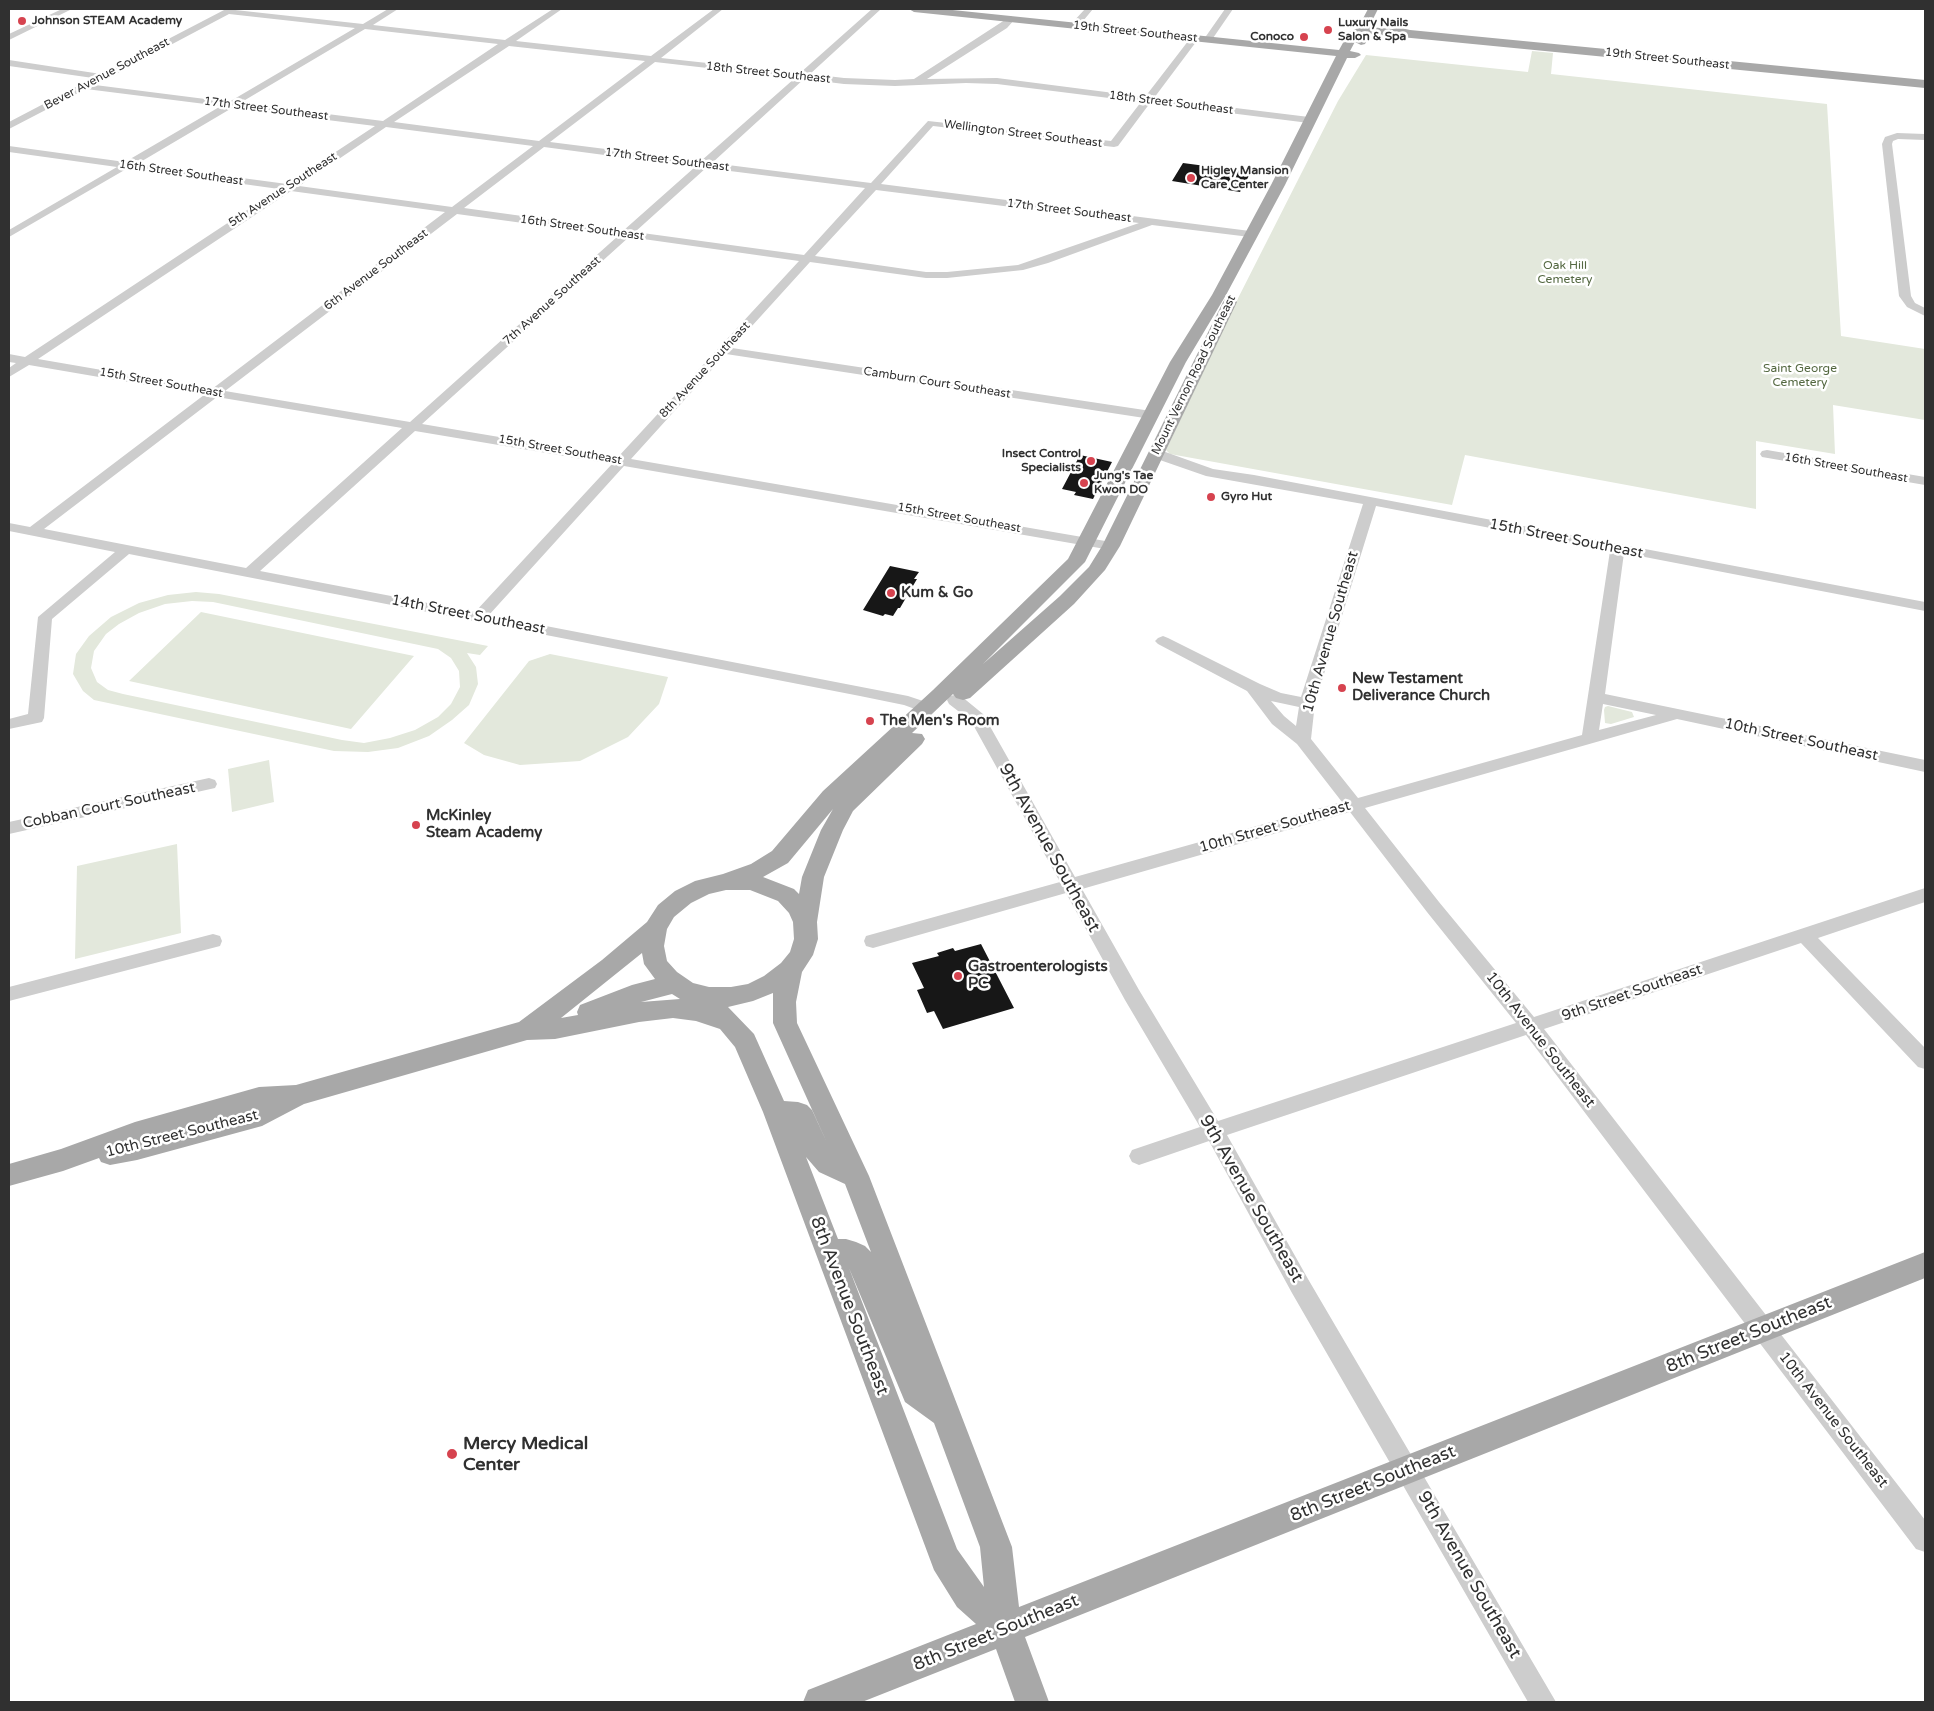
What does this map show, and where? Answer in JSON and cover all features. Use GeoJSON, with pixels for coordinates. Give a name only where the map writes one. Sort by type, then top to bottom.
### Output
{"type":"FeatureCollection","features":[{"type":"Feature","properties":{"kind":"main road","name":"19th Street Southeast"},"geometry":{"type":"LineString","coordinates":[[914,9],[969,11],[1011,19],[1349,54]]}},
{"type":"Feature","properties":{"kind":"main road","name":"19th Street Southeast"},"geometry":{"type":"LineString","coordinates":[[1371,12],[1381,24],[1410,33]]}},
{"type":"Feature","properties":{"kind":"main road","name":"Mount Vernon Road Southeast"},"geometry":{"type":"LineString","coordinates":[[726,882],[759,870],[780,857],[831,796],[926,708],[1076,562],[1164,389],[1219,295],[1250,234],[1278,185],[1309,120],[1349,54],[1364,35],[1362,30],[1371,12]]}},
{"type":"Feature","properties":{"kind":"main road","name":"19th Street Southeast"},"geometry":{"type":"LineString","coordinates":[[1362,30],[1410,33],[1925,84]]}},
{"type":"Feature","properties":{"kind":"main road","name":"Mount Vernon Road Southeast"},"geometry":{"type":"LineString","coordinates":[[805,922],[813,877],[832,830],[845,806],[955,700],[1067,600],[1096,570],[1111,546],[1349,54]]}},
{"type":"Feature","properties":{"kind":"main road"},"geometry":{"type":"LineString","coordinates":[[1153,459],[1146,458],[1165,414],[1164,389]]}},
{"type":"Feature","properties":{"kind":"main road"},"geometry":{"type":"LineString","coordinates":[[726,882],[750,882],[769,887],[786,895],[798,908],[805,922],[806,939],[804,947],[801,955],[790,970],[774,983],[753,992],[731,997],[709,997],[681,988],[668,980],[656,964],[652,946],[655,928],[666,911],[683,897],[703,887],[726,882]]}},
{"type":"Feature","properties":{"kind":"main road","name":"10th Street Southeast"},"geometry":{"type":"LineString","coordinates":[[527,1030],[610,967],[655,928]]}},
{"type":"Feature","properties":{"kind":"main road","name":"8th Avenue Southeast"},"geometry":{"type":"LineString","coordinates":[[790,970],[784,1002],[785,1023],[856,1176],[996,1546],[1005,1629],[1032,1702]]}},
{"type":"Feature","properties":{"kind":"main road","name":"10th Street Southeast"},"geometry":{"type":"LineString","coordinates":[[555,1029],[617,1000],[681,988]]}},
{"type":"Feature","properties":{"kind":"main road","name":"8th Avenue Southeast"},"geometry":{"type":"LineString","coordinates":[[681,988],[712,1008],[729,1022],[745,1041],[776,1112],[828,1255],[945,1559],[970,1595],[1005,1629]]}},
{"type":"Feature","properties":{"kind":"main road","name":"10th Street Southeast"},"geometry":{"type":"LineString","coordinates":[[9,1175],[63,1160],[136,1149],[255,1117],[274,1110],[296,1096],[527,1030],[555,1029],[639,1012],[673,1008],[696,1011],[729,1022]]}},
{"type":"Feature","properties":{"kind":"main road"},"geometry":{"type":"LineString","coordinates":[[776,1112],[791,1111],[798,1113],[803,1118],[815,1148],[828,1164],[856,1176]]}},
{"type":"Feature","properties":{"kind":"main road"},"geometry":{"type":"LineString","coordinates":[[828,1255],[840,1251],[846,1252],[856,1255],[862,1262],[916,1392],[946,1414]]}},
{"type":"Feature","properties":{"kind":"main road","name":"8th Street Southeast"},"geometry":{"type":"LineString","coordinates":[[820,1702],[1925,1265]]}},
{"type":"Feature","properties":{"kind":"street"},"geometry":{"type":"LineString","coordinates":[[9,37],[68,9]]}},
{"type":"Feature","properties":{"kind":"street"},"geometry":{"type":"LineString","coordinates":[[9,234],[394,9]]}},
{"type":"Feature","properties":{"kind":"street","name":"5th Avenue Southeast"},"geometry":{"type":"LineString","coordinates":[[9,372],[558,9]]}},
{"type":"Feature","properties":{"kind":"street","name":"6th Avenue Southeast"},"geometry":{"type":"LineString","coordinates":[[33,531],[719,9]]}},
{"type":"Feature","properties":{"kind":"street","name":"7th Avenue Southeast"},"geometry":{"type":"LineString","coordinates":[[249,573],[877,9]]}},
{"type":"Feature","properties":{"kind":"street"},"geometry":{"type":"LineString","coordinates":[[1075,25],[1089,9]]}},
{"type":"Feature","properties":{"kind":"street"},"geometry":{"type":"LineString","coordinates":[[1208,39],[1229,9]]}},
{"type":"Feature","properties":{"kind":"street","name":"18th Street Southeast"},"geometry":{"type":"LineString","coordinates":[[206,10],[851,82],[997,81],[1309,120]]}},
{"type":"Feature","properties":{"kind":"street","name":"Bever Avenue Southeast"},"geometry":{"type":"LineString","coordinates":[[9,126],[228,11]]}},
{"type":"Feature","properties":{"kind":"street"},"geometry":{"type":"LineString","coordinates":[[916,82],[1004,26],[1011,19]]}},
{"type":"Feature","properties":{"kind":"street"},"geometry":{"type":"LineString","coordinates":[[1149,100],[1195,38]]}},
{"type":"Feature","properties":{"kind":"street"},"geometry":{"type":"LineString","coordinates":[[9,63],[101,77]]}},
{"type":"Feature","properties":{"kind":"street","name":"17th Street Southeast"},"geometry":{"type":"LineString","coordinates":[[84,86],[1250,234]]}},
{"type":"Feature","properties":{"kind":"street","name":"Wellington Street Southeast"},"geometry":{"type":"LineString","coordinates":[[931,123],[1114,144],[1149,100]]}},
{"type":"Feature","properties":{"kind":"street","name":"8th Avenue Southeast"},"geometry":{"type":"LineString","coordinates":[[479,617],[931,123]]}},
{"type":"Feature","properties":{"kind":"street"},"geometry":{"type":"LineString","coordinates":[[1925,137],[1897,136],[1888,139],[1887,144],[1905,296],[1911,305],[1925,312]]}},
{"type":"Feature","properties":{"kind":"street","name":"16th Street Southeast"},"geometry":{"type":"LineString","coordinates":[[9,150],[926,275],[974,273],[1018,268],[1044,262],[1140,227],[1149,221]]}},
{"type":"Feature","properties":{"kind":"street","name":"Camburn Court Southeast"},"geometry":{"type":"LineString","coordinates":[[723,350],[1151,415]]}},
{"type":"Feature","properties":{"kind":"street","name":"15th Street Southeast"},"geometry":{"type":"LineString","coordinates":[[9,358],[622,461],[1111,546]]}},
{"type":"Feature","properties":{"kind":"street","name":"16th Street Southeast"},"geometry":{"type":"LineString","coordinates":[[1767,454],[1925,481]]}},
{"type":"Feature","properties":{"kind":"street","name":"15th Street Southeast"},"geometry":{"type":"LineString","coordinates":[[1153,459],[1188,472],[1207,472],[1925,606]]}},
{"type":"Feature","properties":{"kind":"street","name":"10th Avenue Southeast"},"geometry":{"type":"LineString","coordinates":[[1370,502],[1307,703],[1303,740],[1352,805],[1531,1027],[1925,1540]]}},
{"type":"Feature","properties":{"kind":"street","name":"14th Street Southeast"},"geometry":{"type":"LineString","coordinates":[[9,527],[878,695],[908,701],[926,708]]}},
{"type":"Feature","properties":{"kind":"street"},"geometry":{"type":"LineString","coordinates":[[1590,739],[1618,548]]}},
{"type":"Feature","properties":{"kind":"street"},"geometry":{"type":"LineString","coordinates":[[9,724],[36,718],[45,617],[127,549]]}},
{"type":"Feature","properties":{"kind":"street"},"geometry":{"type":"LineString","coordinates":[[1164,641],[1254,688],[1307,703]]}},
{"type":"Feature","properties":{"kind":"street"},"geometry":{"type":"LineString","coordinates":[[1254,688],[1278,720],[1303,740]]}},
{"type":"Feature","properties":{"kind":"street","name":"10th Street Southeast"},"geometry":{"type":"LineString","coordinates":[[1596,697],[1925,766]]}},
{"type":"Feature","properties":{"kind":"street","name":"9th Avenue Southeast"},"geometry":{"type":"LineString","coordinates":[[955,700],[977,718],[1132,995],[1213,1130],[1407,1470],[1543,1702]]}},
{"type":"Feature","properties":{"kind":"street","name":"10th Street Southeast"},"geometry":{"type":"LineString","coordinates":[[873,940],[1677,714]]}},
{"type":"Feature","properties":{"kind":"street","name":"Cobban Court Southeast"},"geometry":{"type":"LineString","coordinates":[[9,828],[209,784]]}},
{"type":"Feature","properties":{"kind":"street","name":"9th Street Southeast"},"geometry":{"type":"LineString","coordinates":[[1139,1156],[1925,895]]}},
{"type":"Feature","properties":{"kind":"street"},"geometry":{"type":"LineString","coordinates":[[1804,935],[1925,1061]]}},
{"type":"Feature","properties":{"kind":"street"},"geometry":{"type":"LineString","coordinates":[[9,994],[214,942]]}},
{"type":"Feature","properties":{"kind":"green space","name":"Oak Hill Cemetery"},"geometry":{"type":"Polygon","coordinates":[[[1532,51],[1553,53],[1551,74],[1827,104],[1841,336],[1925,349],[1925,420],[1833,405],[1835,454],[1756,441],[1756,509],[1465,455],[1452,505],[1170,454],[1166,450],[1229,316],[1338,101],[1366,55],[1528,72],[1532,51]]]}},
{"type":"Feature","properties":{"kind":"green space"},"geometry":{"type":"Polygon","coordinates":[[[196,592],[219,594],[488,646],[480,655],[467,653],[476,667],[478,684],[469,705],[429,736],[398,748],[368,752],[334,751],[94,700],[83,691],[73,674],[76,654],[89,636],[111,617],[139,603],[168,595],[196,592]],[[192,601],[165,604],[139,613],[119,624],[106,634],[94,651],[91,668],[97,682],[108,690],[123,694],[364,743],[390,738],[415,730],[438,717],[451,704],[460,687],[459,671],[451,658],[438,649],[213,602],[192,601]]]}},
{"type":"Feature","properties":{"kind":"green space"},"geometry":{"type":"Polygon","coordinates":[[[201,612],[414,656],[351,729],[129,681],[201,612]]]}},
{"type":"Feature","properties":{"kind":"green space"},"geometry":{"type":"Polygon","coordinates":[[[550,654],[668,677],[659,704],[628,737],[580,761],[520,765],[484,755],[464,743],[529,661],[550,654]]]}},
{"type":"Feature","properties":{"kind":"green space"},"geometry":{"type":"Polygon","coordinates":[[[1608,706],[1632,712],[1634,717],[1611,724],[1605,723],[1604,710],[1608,706]]]}},
{"type":"Feature","properties":{"kind":"green space"},"geometry":{"type":"Polygon","coordinates":[[[269,760],[274,802],[232,812],[228,769],[269,760]]]}},
{"type":"Feature","properties":{"kind":"green space"},"geometry":{"type":"Polygon","coordinates":[[[177,844],[181,933],[75,959],[77,866],[177,844]]]}},
{"type":"Feature","properties":{"kind":"building","name":"Higley Mansion Care Center"},"geometry":{"type":"Polygon","coordinates":[[[1183,163],[1251,172],[1240,192],[1172,181],[1183,163]]]}},
{"type":"Feature","properties":{"kind":"building","name":"Jung's Tae Kwon DO"},"geometry":{"type":"Polygon","coordinates":[[[1080,455],[1112,462],[1093,499],[1074,495],[1076,492],[1062,489],[1080,455]]]}},
{"type":"Feature","properties":{"kind":"building","name":"Kum & Go"},"geometry":{"type":"Polygon","coordinates":[[[890,566],[919,572],[900,608],[898,608],[893,616],[885,614],[883,616],[863,610],[890,566]]]}},
{"type":"Feature","properties":{"kind":"building","name":"Gastroenterologists PC"},"geometry":{"type":"Polygon","coordinates":[[[981,944],[1014,1008],[943,1029],[934,1011],[927,1013],[917,990],[924,988],[912,963],[939,956],[937,953],[953,948],[955,951],[981,944]]]}},
{"type":"Feature","properties":{"kind":"place","name":"Johnson STEAM Academy"},"geometry":{"type":"Point","coordinates":[22,21]}},
{"type":"Feature","properties":{"kind":"place","name":"Luxury Nails Salon & Spa"},"geometry":{"type":"Point","coordinates":[1328,30]}},
{"type":"Feature","properties":{"kind":"place","name":"Conoco"},"geometry":{"type":"Point","coordinates":[1304,37]}},
{"type":"Feature","properties":{"kind":"place","name":"Higley Mansion Care Center"},"geometry":{"type":"Point","coordinates":[1191,178]}},
{"type":"Feature","properties":{"kind":"place","name":"Insect Control Specialists"},"geometry":{"type":"Point","coordinates":[1091,461]}},
{"type":"Feature","properties":{"kind":"place","name":"Jung's Tae Kwon DO"},"geometry":{"type":"Point","coordinates":[1084,483]}},
{"type":"Feature","properties":{"kind":"place","name":"Gyro Hut"},"geometry":{"type":"Point","coordinates":[1211,497]}},
{"type":"Feature","properties":{"kind":"place","name":"Kum & Go"},"geometry":{"type":"Point","coordinates":[891,593]}},
{"type":"Feature","properties":{"kind":"place","name":"New Testament Deliverance Church"},"geometry":{"type":"Point","coordinates":[1342,688]}},
{"type":"Feature","properties":{"kind":"place","name":"The Men's Room"},"geometry":{"type":"Point","coordinates":[870,721]}},
{"type":"Feature","properties":{"kind":"place","name":"McKinley Steam Academy"},"geometry":{"type":"Point","coordinates":[416,825]}},
{"type":"Feature","properties":{"kind":"place","name":"Gastroenterologists PC"},"geometry":{"type":"Point","coordinates":[958,976]}},
{"type":"Feature","properties":{"kind":"place","name":"Mercy Medical Center"},"geometry":{"type":"Point","coordinates":[452,1454]}},
{"type":"Feature","properties":{"kind":"park label","name":"Saint George Cemetery"},"geometry":{"type":"Point","coordinates":[1800,376]}}]}
